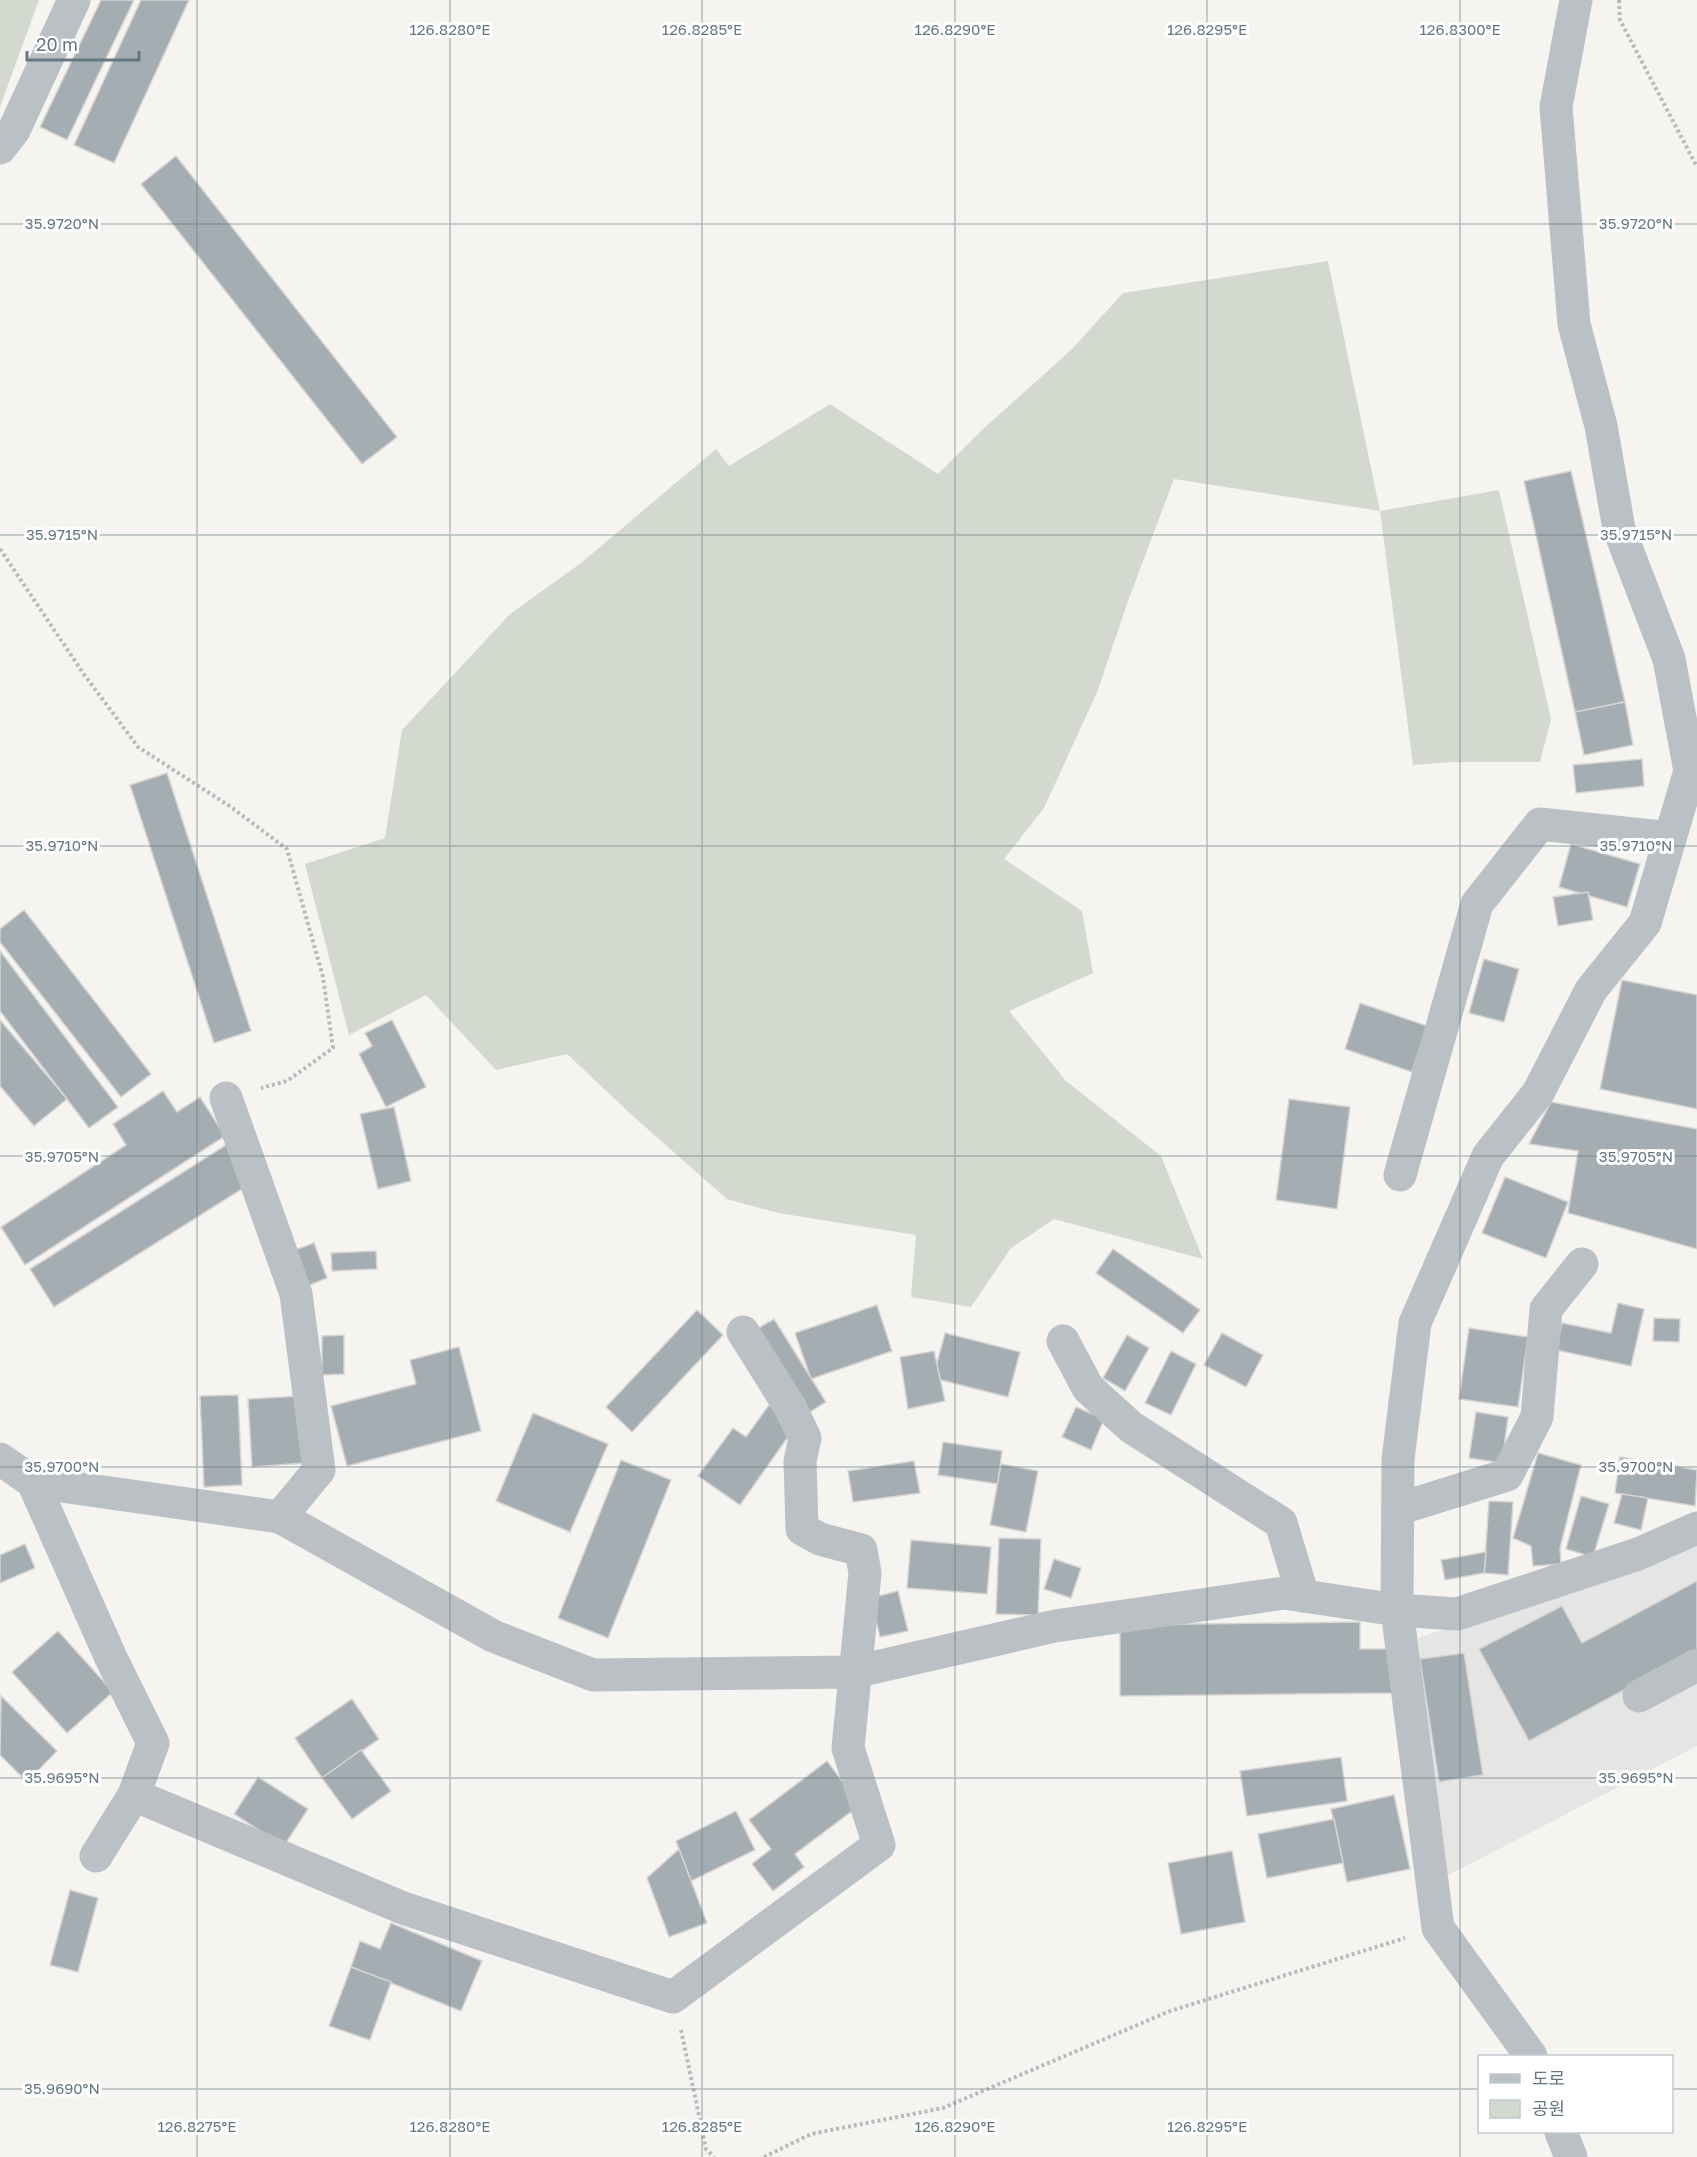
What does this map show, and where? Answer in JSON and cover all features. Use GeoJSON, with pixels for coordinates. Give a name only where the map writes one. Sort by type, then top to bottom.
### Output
{"type":"FeatureCollection","features":[{"type":"Feature","properties":{"kind":"street"},"geometry":{"type":"LineString","coordinates":[[0,148],[14,130],[74,0]]}},
{"type":"Feature","properties":{"kind":"street"},"geometry":{"type":"LineString","coordinates":[[1530,2055],[1438,1928],[1397,1610],[1398,1459],[1415,1323],[1488,1156],[1538,1093],[1592,990],[1645,923],[1690,771],[1669,658],[1619,529],[1601,426],[1574,324],[1556,107],[1576,0]]}},
{"type":"Feature","properties":{"kind":"street"},"geometry":{"type":"LineString","coordinates":[[1400,1175],[1477,904],[1540,824],[1670,838]]}},
{"type":"Feature","properties":{"kind":"street"},"geometry":{"type":"LineString","coordinates":[[226,1098],[296,1294],[319,1470],[280,1517]]}},
{"type":"Feature","properties":{"kind":"street"},"geometry":{"type":"LineString","coordinates":[[1398,1509],[1507,1474],[1537,1417],[1546,1309],[1582,1264]]}},
{"type":"Feature","properties":{"kind":"street"},"geometry":{"type":"LineString","coordinates":[[134,1795],[403,1908],[674,1997],[879,1845],[848,1748],[865,1573],[861,1550],[820,1539],[802,1529],[800,1461],[805,1438],[790,1407],[743,1332]]}},
{"type":"Feature","properties":{"kind":"street"},"geometry":{"type":"LineString","coordinates":[[1063,1341],[1088,1388],[1131,1427],[1281,1523],[1304,1596]]}},
{"type":"Feature","properties":{"kind":"street"},"geometry":{"type":"LineString","coordinates":[[0,1459],[33,1482],[280,1517],[493,1636],[593,1675],[854,1672],[1055,1626],[1284,1593],[1397,1610],[1457,1614],[1638,1554],[1697,1527]]}},
{"type":"Feature","properties":{"kind":"street"},"geometry":{"type":"LineString","coordinates":[[33,1482],[111,1659],[153,1743],[134,1795],[96,1856]]}},
{"type":"Feature","properties":{"kind":"street"},"geometry":{"type":"LineString","coordinates":[[1639,1696],[1697,1665]]}},
{"type":"Feature","properties":{"kind":"street"},"geometry":{"type":"LineString","coordinates":[[1561,2133],[1571,2157]]}},
{"type":"Feature","properties":{"kind":"path"},"geometry":{"type":"LineString","coordinates":[[1619,0],[1620,20],[1697,167]]}},
{"type":"Feature","properties":{"kind":"path"},"geometry":{"type":"LineString","coordinates":[[0,549],[83,674],[138,747],[231,807],[286,849],[323,977],[333,1048],[286,1080],[226,1098]]}},
{"type":"Feature","properties":{"kind":"path"},"geometry":{"type":"LineString","coordinates":[[764,2157],[811,2134],[943,2108],[1170,2012],[1438,1928]]}},
{"type":"Feature","properties":{"kind":"path"},"geometry":{"type":"LineString","coordinates":[[674,1997],[706,2149],[714,2157]]}},
{"type":"Feature","properties":{"kind":"shaded area"},"geometry":{"type":"Polygon","coordinates":[[[1697,1544],[1697,1746],[1445,1877],[1418,1638],[1697,1544]]]}},
{"type":"Feature","properties":{"kind":"green space"},"geometry":{"type":"Polygon","coordinates":[[[0,0],[39,0],[0,107],[0,0]]]}},
{"type":"Feature","properties":{"kind":"green space"},"geometry":{"type":"Polygon","coordinates":[[[1328,261],[1380,511],[1174,479],[1128,601],[1098,690],[1044,808],[1004,859],[1082,911],[1093,973],[1009,1011],[1066,1081],[1161,1156],[1203,1259],[1054,1219],[1011,1248],[971,1307],[911,1297],[916,1235],[778,1213],[727,1199],[567,1054],[496,1070],[426,995],[349,1035],[305,864],[385,838],[402,730],[510,614],[581,563],[716,449],[729,466],[830,404],[938,474],[982,430],[1071,350],[1123,293],[1328,261]]]}},
{"type":"Feature","properties":{"kind":"green space"},"geometry":{"type":"Polygon","coordinates":[[[1499,490],[1551,719],[1540,762],[1453,762],[1413,765],[1380,511],[1499,490]]]}},
{"type":"Feature","properties":{"kind":"building"},"geometry":{"type":"Polygon","coordinates":[[[101,0],[134,0],[67,140],[40,127],[101,0]]]}},
{"type":"Feature","properties":{"kind":"building"},"geometry":{"type":"Polygon","coordinates":[[[141,0],[189,0],[114,163],[74,145],[141,0]]]}},
{"type":"Feature","properties":{"kind":"building"},"geometry":{"type":"Polygon","coordinates":[[[176,156],[397,437],[362,464],[141,184],[176,156]]]}},
{"type":"Feature","properties":{"kind":"building"},"geometry":{"type":"Polygon","coordinates":[[[1571,471],[1625,702],[1575,712],[1524,481],[1571,471]]]}},
{"type":"Feature","properties":{"kind":"building"},"geometry":{"type":"Polygon","coordinates":[[[1625,702],[1633,745],[1584,755],[1575,712],[1625,702]]]}},
{"type":"Feature","properties":{"kind":"building"},"geometry":{"type":"Polygon","coordinates":[[[1642,759],[1644,786],[1576,793],[1573,765],[1642,759]]]}},
{"type":"Feature","properties":{"kind":"building"},"geometry":{"type":"Polygon","coordinates":[[[167,773],[251,1031],[214,1043],[130,785],[167,773]]]}},
{"type":"Feature","properties":{"kind":"building"},"geometry":{"type":"Polygon","coordinates":[[[1571,844],[1640,864],[1627,907],[1559,887],[1571,844]]]}},
{"type":"Feature","properties":{"kind":"building"},"geometry":{"type":"Polygon","coordinates":[[[1588,892],[1593,920],[1558,926],[1553,897],[1588,892]]]}},
{"type":"Feature","properties":{"kind":"building"},"geometry":{"type":"Polygon","coordinates":[[[24,910],[151,1074],[121,1097],[0,942],[0,929],[24,910]]]}},
{"type":"Feature","properties":{"kind":"building"},"geometry":{"type":"Polygon","coordinates":[[[0,951],[118,1107],[89,1128],[0,1011],[0,951]]]}},
{"type":"Feature","properties":{"kind":"building"},"geometry":{"type":"Polygon","coordinates":[[[1484,959],[1519,969],[1504,1022],[1469,1013],[1484,959]]]}},
{"type":"Feature","properties":{"kind":"building"},"geometry":{"type":"Polygon","coordinates":[[[1622,980],[1697,995],[1697,1109],[1600,1089],[1622,980]]]}},
{"type":"Feature","properties":{"kind":"building"},"geometry":{"type":"Polygon","coordinates":[[[1360,1003],[1427,1026],[1412,1072],[1345,1049],[1360,1003]]]}},
{"type":"Feature","properties":{"kind":"building"},"geometry":{"type":"Polygon","coordinates":[[[0,1020],[67,1099],[34,1126],[0,1086],[0,1020]]]}},
{"type":"Feature","properties":{"kind":"building"},"geometry":{"type":"Polygon","coordinates":[[[392,1020],[426,1087],[386,1107],[359,1054],[372,1046],[365,1033],[392,1020]]]}},
{"type":"Feature","properties":{"kind":"building"},"geometry":{"type":"Polygon","coordinates":[[[163,1091],[177,1112],[200,1097],[225,1136],[25,1265],[1,1227],[126,1145],[113,1124],[163,1091]]]}},
{"type":"Feature","properties":{"kind":"building"},"geometry":{"type":"Polygon","coordinates":[[[1289,1099],[1350,1107],[1337,1209],[1276,1200],[1289,1099]]]}},
{"type":"Feature","properties":{"kind":"building"},"geometry":{"type":"Polygon","coordinates":[[[1551,1102],[1697,1129],[1697,1249],[1568,1213],[1578,1151],[1529,1144],[1551,1102]]]}},
{"type":"Feature","properties":{"kind":"building"},"geometry":{"type":"Polygon","coordinates":[[[394,1107],[411,1181],[378,1189],[360,1114],[394,1107]]]}},
{"type":"Feature","properties":{"kind":"building"},"geometry":{"type":"Polygon","coordinates":[[[226,1145],[250,1184],[54,1307],[30,1269],[226,1145]]]}},
{"type":"Feature","properties":{"kind":"building"},"geometry":{"type":"Polygon","coordinates":[[[1505,1177],[1568,1202],[1546,1258],[1482,1233],[1505,1177]]]}},
{"type":"Feature","properties":{"kind":"building"},"geometry":{"type":"Polygon","coordinates":[[[314,1243],[327,1278],[305,1287],[292,1251],[314,1243]]]}},
{"type":"Feature","properties":{"kind":"building"},"geometry":{"type":"Polygon","coordinates":[[[1113,1249],[1200,1310],[1183,1333],[1096,1273],[1113,1249]]]}},
{"type":"Feature","properties":{"kind":"building"},"geometry":{"type":"Polygon","coordinates":[[[376,1251],[377,1269],[332,1271],[331,1253],[376,1251]]]}},
{"type":"Feature","properties":{"kind":"building"},"geometry":{"type":"Polygon","coordinates":[[[1618,1303],[1644,1309],[1631,1366],[1556,1350],[1562,1323],[1611,1333],[1618,1303]]]}},
{"type":"Feature","properties":{"kind":"building"},"geometry":{"type":"Polygon","coordinates":[[[877,1305],[892,1351],[811,1379],[795,1333],[877,1305]]]}},
{"type":"Feature","properties":{"kind":"building"},"geometry":{"type":"Polygon","coordinates":[[[697,1310],[723,1335],[632,1432],[606,1407],[697,1310]]]}},
{"type":"Feature","properties":{"kind":"building"},"geometry":{"type":"Polygon","coordinates":[[[1654,1318],[1680,1319],[1679,1342],[1653,1341],[1654,1318]]]}},
{"type":"Feature","properties":{"kind":"building"},"geometry":{"type":"Polygon","coordinates":[[[774,1319],[826,1402],[802,1417],[750,1333],[774,1319]]]}},
{"type":"Feature","properties":{"kind":"building"},"geometry":{"type":"Polygon","coordinates":[[[1469,1328],[1528,1337],[1518,1407],[1459,1399],[1469,1328]]]}},
{"type":"Feature","properties":{"kind":"building"},"geometry":{"type":"Polygon","coordinates":[[[945,1333],[1020,1352],[1008,1397],[933,1378],[945,1333]]]}},
{"type":"Feature","properties":{"kind":"building"},"geometry":{"type":"Polygon","coordinates":[[[1222,1333],[1263,1355],[1246,1387],[1204,1365],[1222,1333]]]}},
{"type":"Feature","properties":{"kind":"building"},"geometry":{"type":"Polygon","coordinates":[[[344,1335],[344,1374],[322,1375],[322,1336],[344,1335]]]}},
{"type":"Feature","properties":{"kind":"building"},"geometry":{"type":"Polygon","coordinates":[[[1127,1335],[1149,1348],[1125,1391],[1103,1378],[1127,1335]]]}},
{"type":"Feature","properties":{"kind":"building"},"geometry":{"type":"Polygon","coordinates":[[[459,1347],[481,1431],[347,1466],[331,1406],[416,1384],[410,1360],[459,1347]]]}},
{"type":"Feature","properties":{"kind":"building"},"geometry":{"type":"Polygon","coordinates":[[[934,1351],[945,1401],[908,1409],[900,1357],[934,1351]]]}},
{"type":"Feature","properties":{"kind":"building"},"geometry":{"type":"Polygon","coordinates":[[[1171,1351],[1196,1364],[1171,1415],[1145,1403],[1171,1351]]]}},
{"type":"Feature","properties":{"kind":"building"},"geometry":{"type":"Polygon","coordinates":[[[238,1395],[242,1485],[204,1487],[200,1396],[238,1395]]]}},
{"type":"Feature","properties":{"kind":"building"},"geometry":{"type":"Polygon","coordinates":[[[300,1396],[305,1463],[252,1467],[248,1399],[300,1396]]]}},
{"type":"Feature","properties":{"kind":"building"},"geometry":{"type":"Polygon","coordinates":[[[769,1405],[797,1424],[740,1505],[698,1476],[733,1428],[746,1437],[769,1405]]]}},
{"type":"Feature","properties":{"kind":"building"},"geometry":{"type":"Polygon","coordinates":[[[1076,1407],[1104,1419],[1091,1450],[1062,1437],[1076,1407]]]}},
{"type":"Feature","properties":{"kind":"building"},"geometry":{"type":"Polygon","coordinates":[[[1476,1412],[1508,1417],[1502,1463],[1469,1458],[1476,1412]]]}},
{"type":"Feature","properties":{"kind":"building"},"geometry":{"type":"Polygon","coordinates":[[[533,1413],[608,1444],[570,1532],[496,1501],[533,1413]]]}},
{"type":"Feature","properties":{"kind":"building"},"geometry":{"type":"Polygon","coordinates":[[[943,1442],[1002,1451],[998,1484],[938,1475],[943,1442]]]}},
{"type":"Feature","properties":{"kind":"building"},"geometry":{"type":"Polygon","coordinates":[[[1538,1453],[1581,1465],[1560,1548],[1561,1564],[1533,1566],[1531,1546],[1513,1538],[1538,1453]]]}},
{"type":"Feature","properties":{"kind":"building"},"geometry":{"type":"Polygon","coordinates":[[[1620,1457],[1697,1470],[1695,1506],[1615,1493],[1620,1457]]]}},
{"type":"Feature","properties":{"kind":"building"},"geometry":{"type":"Polygon","coordinates":[[[621,1460],[671,1480],[608,1638],[558,1618],[621,1460]]]}},
{"type":"Feature","properties":{"kind":"building"},"geometry":{"type":"Polygon","coordinates":[[[914,1461],[920,1493],[853,1502],[848,1471],[914,1461]]]}},
{"type":"Feature","properties":{"kind":"building"},"geometry":{"type":"Polygon","coordinates":[[[1001,1464],[1038,1471],[1026,1532],[990,1525],[1001,1464]]]}},
{"type":"Feature","properties":{"kind":"building"},"geometry":{"type":"Polygon","coordinates":[[[1622,1494],[1648,1498],[1641,1530],[1614,1523],[1622,1494]]]}},
{"type":"Feature","properties":{"kind":"building"},"geometry":{"type":"Polygon","coordinates":[[[1581,1496],[1609,1504],[1593,1557],[1566,1549],[1581,1496]]]}},
{"type":"Feature","properties":{"kind":"building"},"geometry":{"type":"Polygon","coordinates":[[[1489,1501],[1513,1502],[1508,1575],[1484,1573],[1489,1501]]]}},
{"type":"Feature","properties":{"kind":"building"},"geometry":{"type":"Polygon","coordinates":[[[999,1538],[1041,1539],[1038,1615],[996,1614],[999,1538]]]}},
{"type":"Feature","properties":{"kind":"building"},"geometry":{"type":"Polygon","coordinates":[[[911,1540],[991,1547],[987,1594],[907,1588],[911,1540]]]}},
{"type":"Feature","properties":{"kind":"building"},"geometry":{"type":"Polygon","coordinates":[[[25,1544],[35,1568],[0,1583],[0,1555],[25,1544]]]}},
{"type":"Feature","properties":{"kind":"building"},"geometry":{"type":"Polygon","coordinates":[[[1486,1552],[1484,1573],[1445,1580],[1441,1560],[1486,1552]]]}},
{"type":"Feature","properties":{"kind":"building"},"geometry":{"type":"Polygon","coordinates":[[[1054,1559],[1081,1568],[1071,1598],[1044,1589],[1054,1559]]]}},
{"type":"Feature","properties":{"kind":"building"},"geometry":{"type":"Polygon","coordinates":[[[1697,1581],[1697,1651],[1529,1741],[1479,1649],[1562,1606],[1582,1643],[1697,1581]]]}},
{"type":"Feature","properties":{"kind":"building"},"geometry":{"type":"Polygon","coordinates":[[[898,1591],[908,1631],[880,1637],[871,1598],[898,1591]]]}},
{"type":"Feature","properties":{"kind":"building"},"geometry":{"type":"Polygon","coordinates":[[[1360,1622],[1360,1649],[1392,1649],[1392,1693],[1120,1696],[1120,1625],[1360,1622]]]}},
{"type":"Feature","properties":{"kind":"building"},"geometry":{"type":"Polygon","coordinates":[[[58,1631],[113,1692],[67,1733],[12,1672],[58,1631]]]}},
{"type":"Feature","properties":{"kind":"building"},"geometry":{"type":"Polygon","coordinates":[[[1464,1653],[1483,1775],[1439,1782],[1420,1659],[1464,1653]]]}},
{"type":"Feature","properties":{"kind":"building"},"geometry":{"type":"Polygon","coordinates":[[[1,1696],[57,1751],[27,1782],[0,1755],[1,1696]]]}},
{"type":"Feature","properties":{"kind":"building"},"geometry":{"type":"Polygon","coordinates":[[[352,1699],[379,1739],[322,1778],[295,1738],[352,1699]]]}},
{"type":"Feature","properties":{"kind":"building"},"geometry":{"type":"Polygon","coordinates":[[[361,1750],[391,1791],[352,1819],[322,1778],[361,1750]]]}},
{"type":"Feature","properties":{"kind":"building"},"geometry":{"type":"Polygon","coordinates":[[[1341,1757],[1347,1801],[1247,1816],[1240,1771],[1341,1757]]]}},
{"type":"Feature","properties":{"kind":"building"},"geometry":{"type":"Polygon","coordinates":[[[827,1761],[860,1805],[795,1854],[804,1867],[773,1891],[752,1864],[771,1849],[749,1820],[827,1761]]]}},
{"type":"Feature","properties":{"kind":"building"},"geometry":{"type":"Polygon","coordinates":[[[258,1777],[308,1809],[284,1846],[234,1814],[258,1777]]]}},
{"type":"Feature","properties":{"kind":"building"},"geometry":{"type":"Polygon","coordinates":[[[1394,1795],[1410,1869],[1347,1882],[1331,1809],[1394,1795]]]}},
{"type":"Feature","properties":{"kind":"building"},"geometry":{"type":"Polygon","coordinates":[[[736,1811],[755,1850],[691,1881],[676,1841],[736,1811]]]}},
{"type":"Feature","properties":{"kind":"building"},"geometry":{"type":"Polygon","coordinates":[[[1334,1819],[1343,1863],[1267,1878],[1258,1834],[1334,1819]]]}},
{"type":"Feature","properties":{"kind":"building"},"geometry":{"type":"Polygon","coordinates":[[[679,1849],[707,1923],[669,1937],[647,1878],[679,1849]]]}},
{"type":"Feature","properties":{"kind":"building"},"geometry":{"type":"Polygon","coordinates":[[[1232,1851],[1245,1922],[1181,1934],[1168,1863],[1232,1851]]]}},
{"type":"Feature","properties":{"kind":"building"},"geometry":{"type":"Polygon","coordinates":[[[70,1890],[98,1898],[78,1972],[50,1965],[70,1890]]]}},
{"type":"Feature","properties":{"kind":"building"},"geometry":{"type":"Polygon","coordinates":[[[391,1923],[482,1961],[461,2011],[351,1967],[360,1941],[380,1949],[391,1923]]]}},
{"type":"Feature","properties":{"kind":"building"},"geometry":{"type":"Polygon","coordinates":[[[351,1967],[391,1982],[370,2040],[329,2026],[351,1967]]]}}]}
